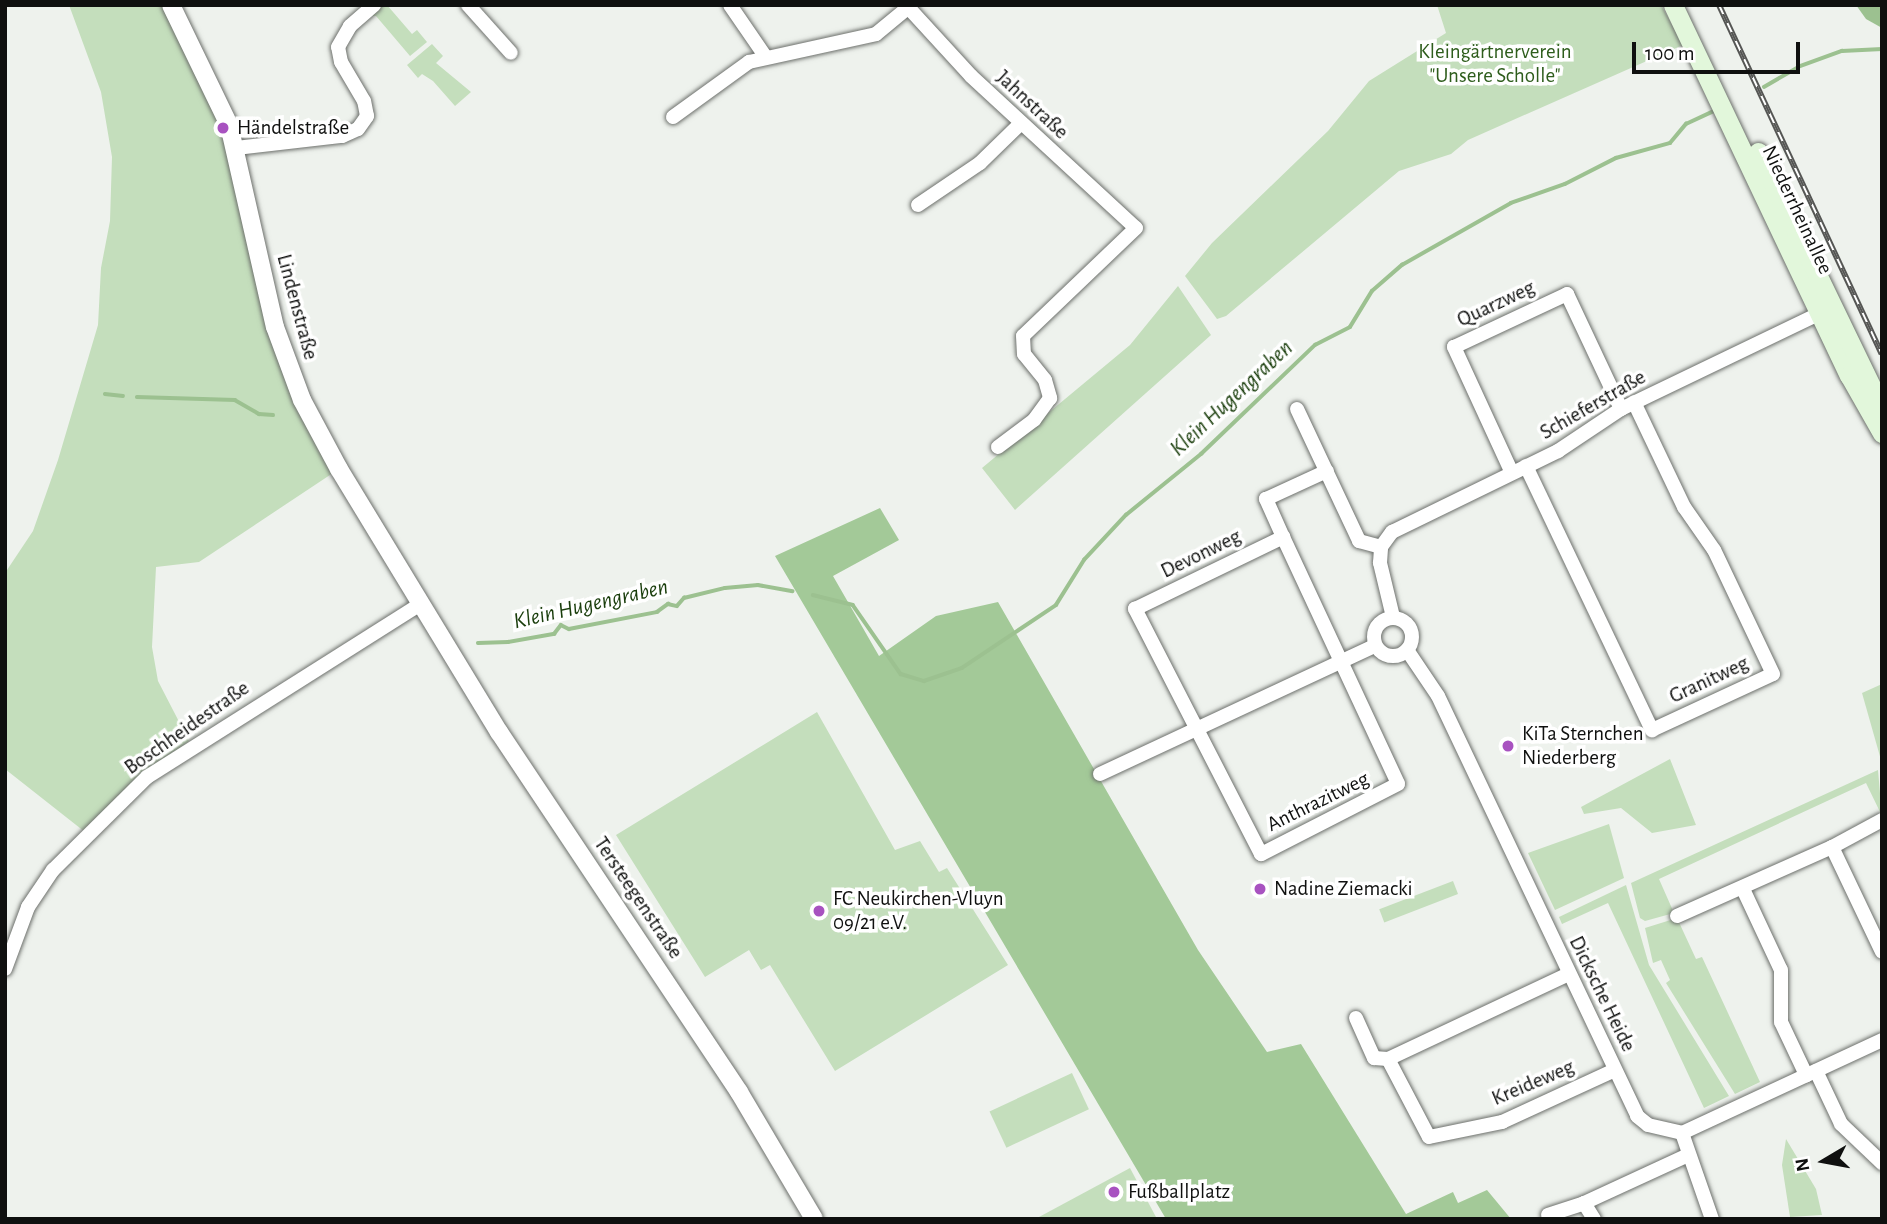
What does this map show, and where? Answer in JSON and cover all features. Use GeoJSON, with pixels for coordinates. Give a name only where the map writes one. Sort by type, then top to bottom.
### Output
{"type":"FeatureCollection","features":[{"type":"Feature","properties":{"kind":"main road","name":"Niederrheinallee"},"geometry":{"type":"LineString","coordinates":[[1673,5],[1826,311],[1882,408]]}},
{"type":"Feature","properties":{"kind":"main road","name":"Niederrheinallee"},"geometry":{"type":"LineString","coordinates":[[1682,5],[1740,113],[1882,433]]}},
{"type":"Feature","properties":{"kind":"street","name":"Lindenstraße"},"geometry":{"type":"LineString","coordinates":[[171,5],[214,86],[236,148],[275,327],[288,366],[339,469],[419,605]]}},
{"type":"Feature","properties":{"kind":"street"},"geometry":{"type":"LineString","coordinates":[[236,148],[342,136],[358,129],[367,116],[364,101],[341,62],[338,47],[350,26],[374,5]]}},
{"type":"Feature","properties":{"kind":"street"},"geometry":{"type":"LineString","coordinates":[[468,5],[511,53]]}},
{"type":"Feature","properties":{"kind":"street"},"geometry":{"type":"LineString","coordinates":[[730,5],[765,56]]}},
{"type":"Feature","properties":{"kind":"street"},"geometry":{"type":"LineString","coordinates":[[673,117],[749,62],[765,56],[864,38],[909,6]]}},
{"type":"Feature","properties":{"kind":"street","name":"Jahnstraße"},"geometry":{"type":"LineString","coordinates":[[909,6],[1020,124],[1136,228],[1023,336],[1024,354],[1045,380],[1050,398],[1034,420],[998,447]]}},
{"type":"Feature","properties":{"kind":"street"},"geometry":{"type":"LineString","coordinates":[[918,205],[980,163],[1020,124]]}},
{"type":"Feature","properties":{"kind":"street","name":"Quarzweg"},"geometry":{"type":"LineString","coordinates":[[1512,472],[1454,347],[1567,294],[1628,406]]}},
{"type":"Feature","properties":{"kind":"street","name":"Schieferstraße"},"geometry":{"type":"LineString","coordinates":[[1381,547],[1392,532],[1411,520],[1526,466],[1628,406],[1826,311]]}},
{"type":"Feature","properties":{"kind":"street","name":"Granitweg"},"geometry":{"type":"LineString","coordinates":[[1526,466],[1652,730],[1773,674],[1714,550],[1684,507],[1628,406]]}},
{"type":"Feature","properties":{"kind":"street"},"geometry":{"type":"LineString","coordinates":[[1297,409],[1360,541],[1381,547],[1380,563],[1393,617],[1376,626],[1375,646]]}},
{"type":"Feature","properties":{"kind":"street"},"geometry":{"type":"LineString","coordinates":[[1327,471],[1266,499],[1342,661]]}},
{"type":"Feature","properties":{"kind":"street","name":"Devonweg"},"geometry":{"type":"LineString","coordinates":[[1194,730],[1135,610],[1283,537]]}},
{"type":"Feature","properties":{"kind":"street","name":"Boschheidestraße"},"geometry":{"type":"LineString","coordinates":[[5,969],[28,907],[53,870],[148,777],[419,605]]}},
{"type":"Feature","properties":{"kind":"street","name":"Tersteegenstraße"},"geometry":{"type":"LineString","coordinates":[[419,605],[739,1092],[814,1219]]}},
{"type":"Feature","properties":{"kind":"street","name":"Dicksche Heide"},"geometry":{"type":"LineString","coordinates":[[1393,617],[1409,626],[1412,638],[1407,650],[1438,696],[1637,1116],[1656,1129],[1682,1133]]}},
{"type":"Feature","properties":{"kind":"street"},"geometry":{"type":"LineString","coordinates":[[1100,775],[1375,646]]}},
{"type":"Feature","properties":{"kind":"street"},"geometry":{"type":"LineString","coordinates":[[1375,646],[1390,656],[1407,650]]}},
{"type":"Feature","properties":{"kind":"street","name":"Anthrazitweg"},"geometry":{"type":"LineString","coordinates":[[1194,730],[1261,854],[1398,784],[1342,661]]}},
{"type":"Feature","properties":{"kind":"street"},"geometry":{"type":"LineString","coordinates":[[1676,916],[1743,889],[1882,820]]}},
{"type":"Feature","properties":{"kind":"street"},"geometry":{"type":"LineString","coordinates":[[1832,847],[1882,953]]}},
{"type":"Feature","properties":{"kind":"street"},"geometry":{"type":"LineString","coordinates":[[1743,889],[1780,970],[1781,1022],[1841,1124],[1882,1163]]}},
{"type":"Feature","properties":{"kind":"street"},"geometry":{"type":"LineString","coordinates":[[1388,1059],[1569,974]]}},
{"type":"Feature","properties":{"kind":"street","name":"Kreideweg"},"geometry":{"type":"LineString","coordinates":[[1356,1018],[1374,1058],[1388,1059],[1429,1137],[1502,1122],[1615,1070]]}},
{"type":"Feature","properties":{"kind":"street"},"geometry":{"type":"LineString","coordinates":[[1712,1219],[1686,1156],[1682,1133],[1882,1040]]}},
{"type":"Feature","properties":{"kind":"street"},"geometry":{"type":"LineString","coordinates":[[1548,1215],[1584,1203],[1686,1156]]}},
{"type":"Feature","properties":{"kind":"street"},"geometry":{"type":"LineString","coordinates":[[1584,1203],[1594,1219]]}},
{"type":"Feature","properties":{"kind":"green space"},"geometry":{"type":"Polygon","coordinates":[[[69,5],[171,5],[214,86],[275,327],[339,469],[199,562],[156,567],[152,647],[158,681],[189,741],[145,773],[85,832],[5,769],[5,573],[33,531],[58,460],[98,325],[101,268],[110,221],[112,157],[101,92],[69,5]]]}},
{"type":"Feature","properties":{"kind":"green space"},"geometry":{"type":"Polygon","coordinates":[[[382,5],[387,5],[412,34],[417,30],[427,42],[410,56],[376,16],[370,16],[382,5]]]}},
{"type":"Feature","properties":{"kind":"green space","name":"Kleingärtnerverein \"Unsere Scholle\""},"geometry":{"type":"Polygon","coordinates":[[[1437,5],[1661,5],[1683,45],[1468,140],[1451,154],[1399,171],[1226,316],[1217,319],[1185,276],[1212,243],[1328,131],[1369,81],[1446,33],[1437,5]]]}},
{"type":"Feature","properties":{"kind":"green space"},"geometry":{"type":"Polygon","coordinates":[[[432,44],[443,56],[436,63],[471,92],[455,106],[433,81],[422,74],[418,78],[407,65],[432,44]]]}},
{"type":"Feature","properties":{"kind":"green space"},"geometry":{"type":"Polygon","coordinates":[[[1178,286],[1211,335],[1015,510],[982,468],[1130,345],[1178,286]]]}},
{"type":"Feature","properties":{"kind":"green space"},"geometry":{"type":"Polygon","coordinates":[[[1882,684],[1882,760],[1881,760],[1862,693],[1882,684]]]}},
{"type":"Feature","properties":{"kind":"green space","name":"FC Neukirchen-Vluyn 09/21 e.V."},"geometry":{"type":"Polygon","coordinates":[[[817,712],[895,850],[920,841],[939,872],[947,868],[1008,965],[835,1071],[770,965],[761,970],[749,950],[705,977],[616,835],[817,712]]]}},
{"type":"Feature","properties":{"kind":"green space"},"geometry":{"type":"Polygon","coordinates":[[[1670,759],[1696,825],[1652,833],[1621,808],[1584,814],[1581,807],[1670,759]]]}},
{"type":"Feature","properties":{"kind":"green space"},"geometry":{"type":"Polygon","coordinates":[[[1878,770],[1882,816],[1866,783],[1659,879],[1674,913],[1645,921],[1640,918],[1631,883],[1878,770]]]}},
{"type":"Feature","properties":{"kind":"green space"},"geometry":{"type":"Polygon","coordinates":[[[1609,824],[1624,878],[1555,910],[1528,853],[1609,824]]]}},
{"type":"Feature","properties":{"kind":"green space"},"geometry":{"type":"Polygon","coordinates":[[[1453,881],[1458,894],[1384,922],[1379,909],[1453,881]]]}},
{"type":"Feature","properties":{"kind":"green space"},"geometry":{"type":"Polygon","coordinates":[[[1626,885],[1649,965],[1729,1096],[1704,1108],[1608,903],[1562,924],[1559,917],[1626,885]]]}},
{"type":"Feature","properties":{"kind":"green space"},"geometry":{"type":"Polygon","coordinates":[[[1677,918],[1696,959],[1702,957],[1760,1082],[1735,1094],[1666,983],[1670,980],[1661,960],[1653,963],[1645,928],[1677,918]]]}},
{"type":"Feature","properties":{"kind":"green space"},"geometry":{"type":"Polygon","coordinates":[[[1072,1073],[1089,1109],[1006,1148],[990,1111],[1072,1073]]]}},
{"type":"Feature","properties":{"kind":"green space"},"geometry":{"type":"Polygon","coordinates":[[[1786,1139],[1816,1189],[1822,1215],[1790,1217],[1782,1165],[1786,1139]]]}},
{"type":"Feature","properties":{"kind":"green space","name":"Fußballplatz"},"geometry":{"type":"Polygon","coordinates":[[[1130,1168],[1157,1219],[1040,1219],[1039,1217],[1130,1168]]]}},
{"type":"Feature","properties":{"kind":"shaded area"},"geometry":{"type":"Polygon","coordinates":[[[1856,5],[1882,5],[1882,28],[1866,19],[1856,5]]]}},
{"type":"Feature","properties":{"kind":"shaded area"},"geometry":{"type":"Polygon","coordinates":[[[880,508],[899,540],[833,576],[879,656],[936,616],[998,602],[1198,950],[1267,1052],[1301,1044],[1406,1214],[1453,1192],[1458,1203],[1487,1190],[1511,1219],[1166,1219],[775,556],[880,508]]]}},
{"type":"Feature","properties":{"kind":"waterway"},"geometry":{"type":"LineString","coordinates":[[1764,87],[1798,67],[1842,51],[1882,49]]}},
{"type":"Feature","properties":{"kind":"waterway","name":"Klein Hugengraben"},"geometry":{"type":"LineString","coordinates":[[813,595],[853,605],[901,674],[924,681],[962,668],[1056,605],[1084,560],[1126,515],[1201,454],[1315,345],[1350,327],[1372,291],[1402,265],[1511,203],[1565,184],[1616,158],[1670,143],[1686,124],[1716,110]]}},
{"type":"Feature","properties":{"kind":"waterway"},"geometry":{"type":"LineString","coordinates":[[105,394],[123,396]]}},
{"type":"Feature","properties":{"kind":"waterway"},"geometry":{"type":"LineString","coordinates":[[137,397],[235,400],[259,414],[273,415]]}},
{"type":"Feature","properties":{"kind":"waterway","name":"Klein Hugengraben"},"geometry":{"type":"LineString","coordinates":[[478,643],[508,642],[554,634],[561,625],[569,629],[657,612],[668,604],[677,606],[684,598],[725,588],[758,585],[792,591]]}},
{"type":"Feature","properties":{"kind":"railway"},"geometry":{"type":"LineString","coordinates":[[1719,5],[1882,354]]}},
{"type":"Feature","properties":{"kind":"place","name":"Händelstraße"},"geometry":{"type":"Point","coordinates":[223,128]}},
{"type":"Feature","properties":{"kind":"place","name":"KiTa Sternchen Niederberg"},"geometry":{"type":"Point","coordinates":[1508,746]}},
{"type":"Feature","properties":{"kind":"place","name":"Nadine Ziemacki"},"geometry":{"type":"Point","coordinates":[1260,889]}},
{"type":"Feature","properties":{"kind":"place","name":"FC Neukirchen-Vluyn 09/21 e.V."},"geometry":{"type":"Point","coordinates":[819,911]}},
{"type":"Feature","properties":{"kind":"place","name":"Fußballplatz"},"geometry":{"type":"Point","coordinates":[1114,1192]}}]}
